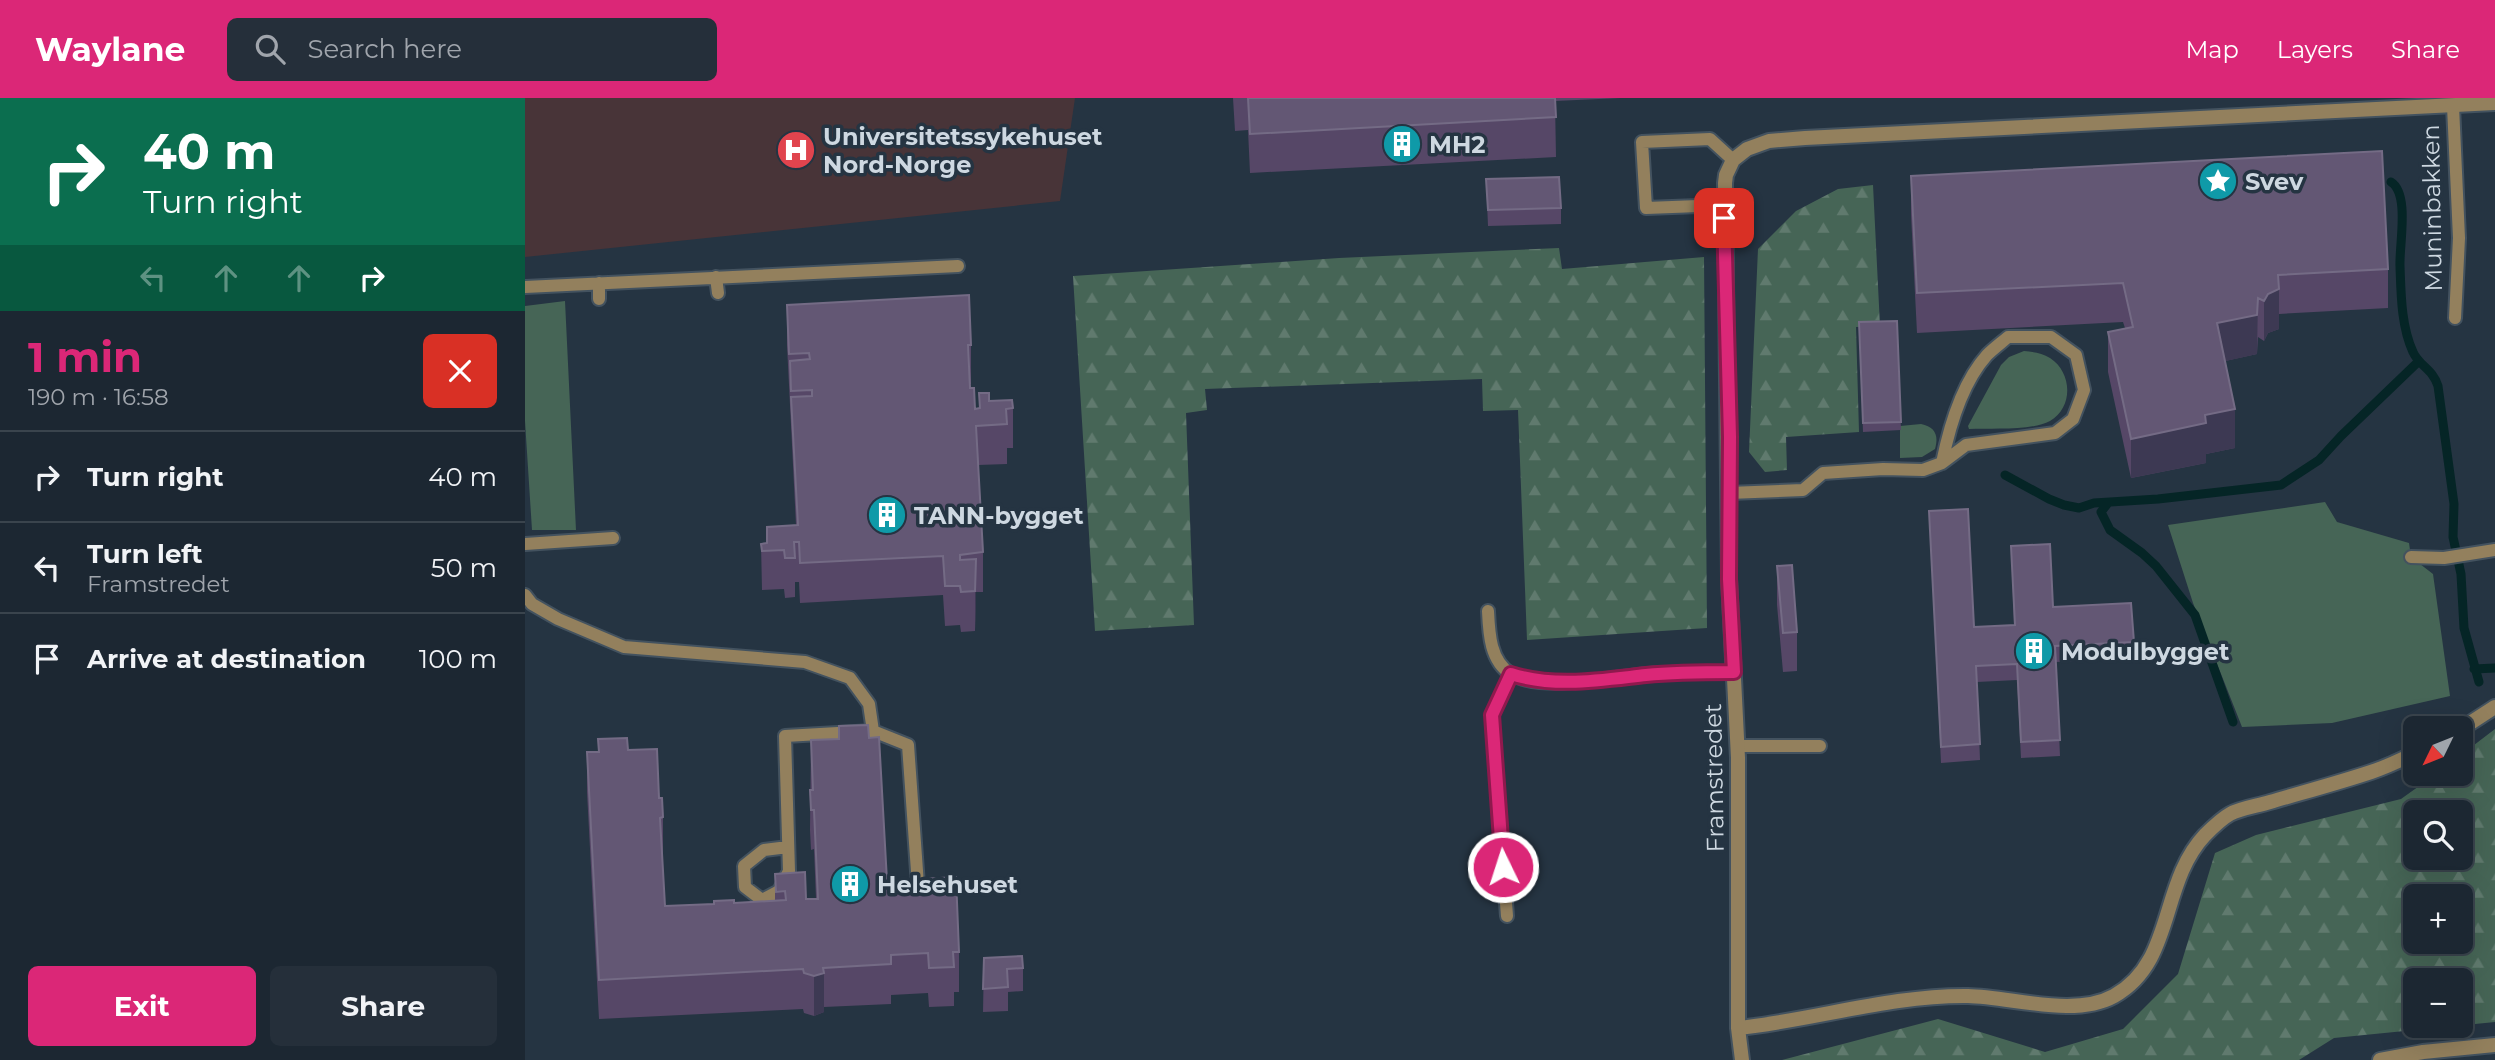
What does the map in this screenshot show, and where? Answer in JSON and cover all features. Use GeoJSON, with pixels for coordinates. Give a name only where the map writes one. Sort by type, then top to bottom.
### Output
{"type":"FeatureCollection","features":[{"type":"Feature","properties":{"kind":"street"},"geometry":{"type":"LineString","coordinates":[[1733,160],[1742,152],[1762,143],[1805,138],[2453,102],[2495,103]]}},
{"type":"Feature","properties":{"kind":"street","name":"Framstredet"},"geometry":{"type":"LineString","coordinates":[[1733,160],[1726,175],[1725,205],[1729,579],[1737,746],[1738,1028],[1742,1060]]}},
{"type":"Feature","properties":{"kind":"street"},"geometry":{"type":"LineString","coordinates":[[2473,721],[2495,707]]}},
{"type":"Feature","properties":{"kind":"street"},"geometry":{"type":"LineString","coordinates":[[1738,1028],[1779,1024],[1933,998],[1969,996],[2078,1006],[2106,1000],[2137,978],[2147,967],[2188,856],[2206,834],[2231,813],[2375,771],[2403,758]]}},
{"type":"Feature","properties":{"kind":"street"},"geometry":{"type":"LineString","coordinates":[[2380,1060],[2423,1052],[2495,1045]]}},
{"type":"Feature","properties":{"kind":"lane","name":"Muninbakken"},"geometry":{"type":"LineString","coordinates":[[2453,102],[2459,238],[2455,318]]}},
{"type":"Feature","properties":{"kind":"lane"},"geometry":{"type":"LineString","coordinates":[[1725,205],[1646,208],[1642,142],[1710,139],[1733,160]]}},
{"type":"Feature","properties":{"kind":"lane"},"geometry":{"type":"LineString","coordinates":[[525,287],[958,266]]}},
{"type":"Feature","properties":{"kind":"lane"},"geometry":{"type":"LineString","coordinates":[[716,277],[718,293]]}},
{"type":"Feature","properties":{"kind":"lane"},"geometry":{"type":"LineString","coordinates":[[599,283],[599,299]]}},
{"type":"Feature","properties":{"kind":"lane"},"geometry":{"type":"LineString","coordinates":[[1729,493],[1803,490],[1823,473],[1923,470],[1942,463],[1966,445],[2055,433],[2073,419],[2084,390],[2075,355],[2052,337],[2008,337],[1987,355],[1975,371],[1949,426],[1942,463]]}},
{"type":"Feature","properties":{"kind":"lane"},"geometry":{"type":"LineString","coordinates":[[525,544],[613,538]]}},
{"type":"Feature","properties":{"kind":"lane"},"geometry":{"type":"LineString","coordinates":[[2411,557],[2450,558],[2495,550]]}},
{"type":"Feature","properties":{"kind":"lane"},"geometry":{"type":"LineString","coordinates":[[525,595],[532,604],[558,619],[624,646],[804,662],[850,678],[869,704],[873,732]]}},
{"type":"Feature","properties":{"kind":"lane"},"geometry":{"type":"LineString","coordinates":[[1488,611],[1489,635],[1499,663],[1511,674],[1529,680],[1608,680],[1648,674],[1734,672]]}},
{"type":"Feature","properties":{"kind":"lane"},"geometry":{"type":"LineString","coordinates":[[1507,916],[1492,715],[1511,674]]}},
{"type":"Feature","properties":{"kind":"lane"},"geometry":{"type":"LineString","coordinates":[[788,846],[764,850],[744,866],[745,887],[762,900],[779,891],[789,871],[785,736],[873,732],[908,745],[919,885]]}},
{"type":"Feature","properties":{"kind":"lane"},"geometry":{"type":"LineString","coordinates":[[1737,746],[1820,746]]}},
{"type":"Feature","properties":{"kind":"shaded area","name":"Universitetssykehuset Nord-Norge"},"geometry":{"type":"Polygon","coordinates":[[[525,98],[1075,98],[1060,201],[525,257],[525,98]]]}},
{"type":"Feature","properties":{"kind":"green space"},"geometry":{"type":"Polygon","coordinates":[[[1873,185],[1880,326],[1856,327],[1859,432],[1786,437],[1787,470],[1765,472],[1749,452],[1758,249],[1796,211],[1838,189],[1873,185]]]}},
{"type":"Feature","properties":{"kind":"green space"},"geometry":{"type":"Polygon","coordinates":[[[1559,248],[1562,269],[1704,257],[1707,628],[1527,640],[1518,410],[1483,411],[1482,379],[1205,389],[1207,410],[1186,413],[1194,625],[1095,631],[1073,276],[1339,258],[1559,248]]]}},
{"type":"Feature","properties":{"kind":"green space"},"geometry":{"type":"Polygon","coordinates":[[[565,301],[576,530],[532,530],[525,421],[525,306],[565,301]]]}},
{"type":"Feature","properties":{"kind":"green space"},"geometry":{"type":"Polygon","coordinates":[[[2024,351],[2047,356],[2063,372],[2066,399],[2058,415],[2042,424],[2022,428],[1969,429],[1968,426],[2001,365],[2009,357],[2024,351]]]}},
{"type":"Feature","properties":{"kind":"green space"},"geometry":{"type":"Polygon","coordinates":[[[1921,424],[1935,432],[1935,449],[1922,457],[1900,458],[1900,426],[1921,424]]]}},
{"type":"Feature","properties":{"kind":"green space"},"geometry":{"type":"Polygon","coordinates":[[[2325,502],[2337,522],[2409,543],[2411,557],[2433,574],[2450,696],[2332,723],[2242,727],[2193,603],[2168,525],[2325,502]]]}},
{"type":"Feature","properties":{"kind":"green space"},"geometry":{"type":"Polygon","coordinates":[[[2495,729],[2495,1022],[2473,1024],[2473,968],[2403,968],[2403,1031],[2334,1038],[2299,1060],[1782,1060],[1938,1019],[2045,1052],[2123,1029],[2178,974],[2215,853],[2256,835],[2401,799],[2419,786],[2473,786],[2473,746],[2495,729]]]}},
{"type":"Feature","properties":{"kind":"building"},"geometry":{"type":"Polygon","coordinates":[[[1248,98],[1555,98],[1556,117],[1250,134],[1248,98]]]}},
{"type":"Feature","properties":{"kind":"building"},"geometry":{"type":"Polygon","coordinates":[[[2382,151],[2388,269],[2278,275],[2279,289],[2268,294],[2264,301],[2258,298],[2257,315],[2217,323],[2235,409],[2205,415],[2206,423],[2131,439],[2108,332],[2133,327],[2123,283],[1917,293],[1911,176],[2382,151]]]}},
{"type":"Feature","properties":{"kind":"building"},"geometry":{"type":"Polygon","coordinates":[[[1559,177],[1561,208],[1488,210],[1486,179],[1559,177]]]}},
{"type":"Feature","properties":{"kind":"building","name":"TANN-bygget"},"geometry":{"type":"Polygon","coordinates":[[[969,295],[970,388],[974,388],[975,409],[980,408],[979,393],[989,393],[989,401],[1012,400],[1013,408],[1006,409],[1007,424],[976,426],[983,552],[960,555],[960,560],[976,559],[975,591],[961,592],[960,586],[945,586],[943,556],[800,563],[799,542],[794,542],[795,558],[785,558],[784,550],[762,551],[761,544],[767,543],[767,527],[798,525],[791,397],[812,396],[812,390],[791,391],[790,361],[810,359],[809,353],[789,354],[787,305],[969,295]]]}},
{"type":"Feature","properties":{"kind":"building"},"geometry":{"type":"Polygon","coordinates":[[[1897,321],[1901,422],[1863,423],[1859,322],[1897,321]]]}},
{"type":"Feature","properties":{"kind":"building","name":"Modulbygget"},"geometry":{"type":"Polygon","coordinates":[[[1968,509],[1974,627],[2015,625],[2011,546],[2050,544],[2053,607],[2131,603],[2134,642],[2055,646],[2060,740],[2021,742],[2017,664],[1976,666],[1980,744],[1941,747],[1929,511],[1968,509]]]}},
{"type":"Feature","properties":{"kind":"building"},"geometry":{"type":"Polygon","coordinates":[[[1792,565],[1797,632],[1783,633],[1777,566],[1792,565]]]}},
{"type":"Feature","properties":{"kind":"building","name":"Helsehuset"},"geometry":{"type":"Polygon","coordinates":[[[868,725],[869,738],[879,737],[887,881],[956,877],[959,952],[953,952],[954,967],[929,968],[928,953],[891,955],[891,964],[823,968],[824,973],[814,976],[804,973],[803,969],[599,980],[587,752],[599,752],[598,739],[627,738],[628,750],[657,749],[659,798],[662,798],[663,817],[660,818],[665,906],[714,904],[714,901],[734,900],[734,903],[786,900],[785,891],[776,892],[775,874],[805,872],[806,899],[818,899],[814,810],[811,810],[810,790],[813,790],[811,740],[839,739],[839,726],[868,725]]]}},
{"type":"Feature","properties":{"kind":"building"},"geometry":{"type":"Polygon","coordinates":[[[1022,956],[1023,968],[1007,969],[1008,987],[983,989],[984,958],[1022,956]]]}},
{"type":"Feature","properties":{"kind":"waterway"},"geometry":{"type":"LineString","coordinates":[[2391,182],[2397,188],[2402,208],[2400,266],[2404,320],[2413,352],[2433,375],[2438,386],[2454,504],[2453,537],[2461,574],[2464,628],[2479,682]]}},
{"type":"Feature","properties":{"kind":"waterway"},"geometry":{"type":"LineString","coordinates":[[2005,475],[2049,499],[2079,508],[2094,503],[2158,499],[2281,485],[2319,460],[2419,361]]}},
{"type":"Feature","properties":{"kind":"waterway"},"geometry":{"type":"LineString","coordinates":[[2108,503],[2101,512],[2110,530],[2156,566],[2195,615],[2233,722]]}},
{"type":"Feature","properties":{"kind":"waterway"},"geometry":{"type":"LineString","coordinates":[[2474,669],[2495,668]]}},
{"type":"Feature","properties":{"kind":"place","name":"MH2"},"geometry":{"type":"Point","coordinates":[1402,144]}},
{"type":"Feature","properties":{"kind":"place","name":"Universitetssykehuset Nord-Norge"},"geometry":{"type":"Point","coordinates":[796,150]}},
{"type":"Feature","properties":{"kind":"place","name":"Svev"},"geometry":{"type":"Point","coordinates":[2218,181]}},
{"type":"Feature","properties":{"kind":"place","name":"TANN-bygget"},"geometry":{"type":"Point","coordinates":[887,515]}},
{"type":"Feature","properties":{"kind":"place","name":"Modulbygget"},"geometry":{"type":"Point","coordinates":[2034,651]}},
{"type":"Feature","properties":{"kind":"place","name":"Helsehuset"},"geometry":{"type":"Point","coordinates":[850,884]}},
{"type":"Feature","properties":{"kind":"route"},"geometry":{"type":"LineString","coordinates":[[1503,867],[1492,715],[1511,674],[1529,680],[1550,682],[1608,680],[1648,674],[1734,672],[1729,579],[1730,437],[1724,218]]}}]}
